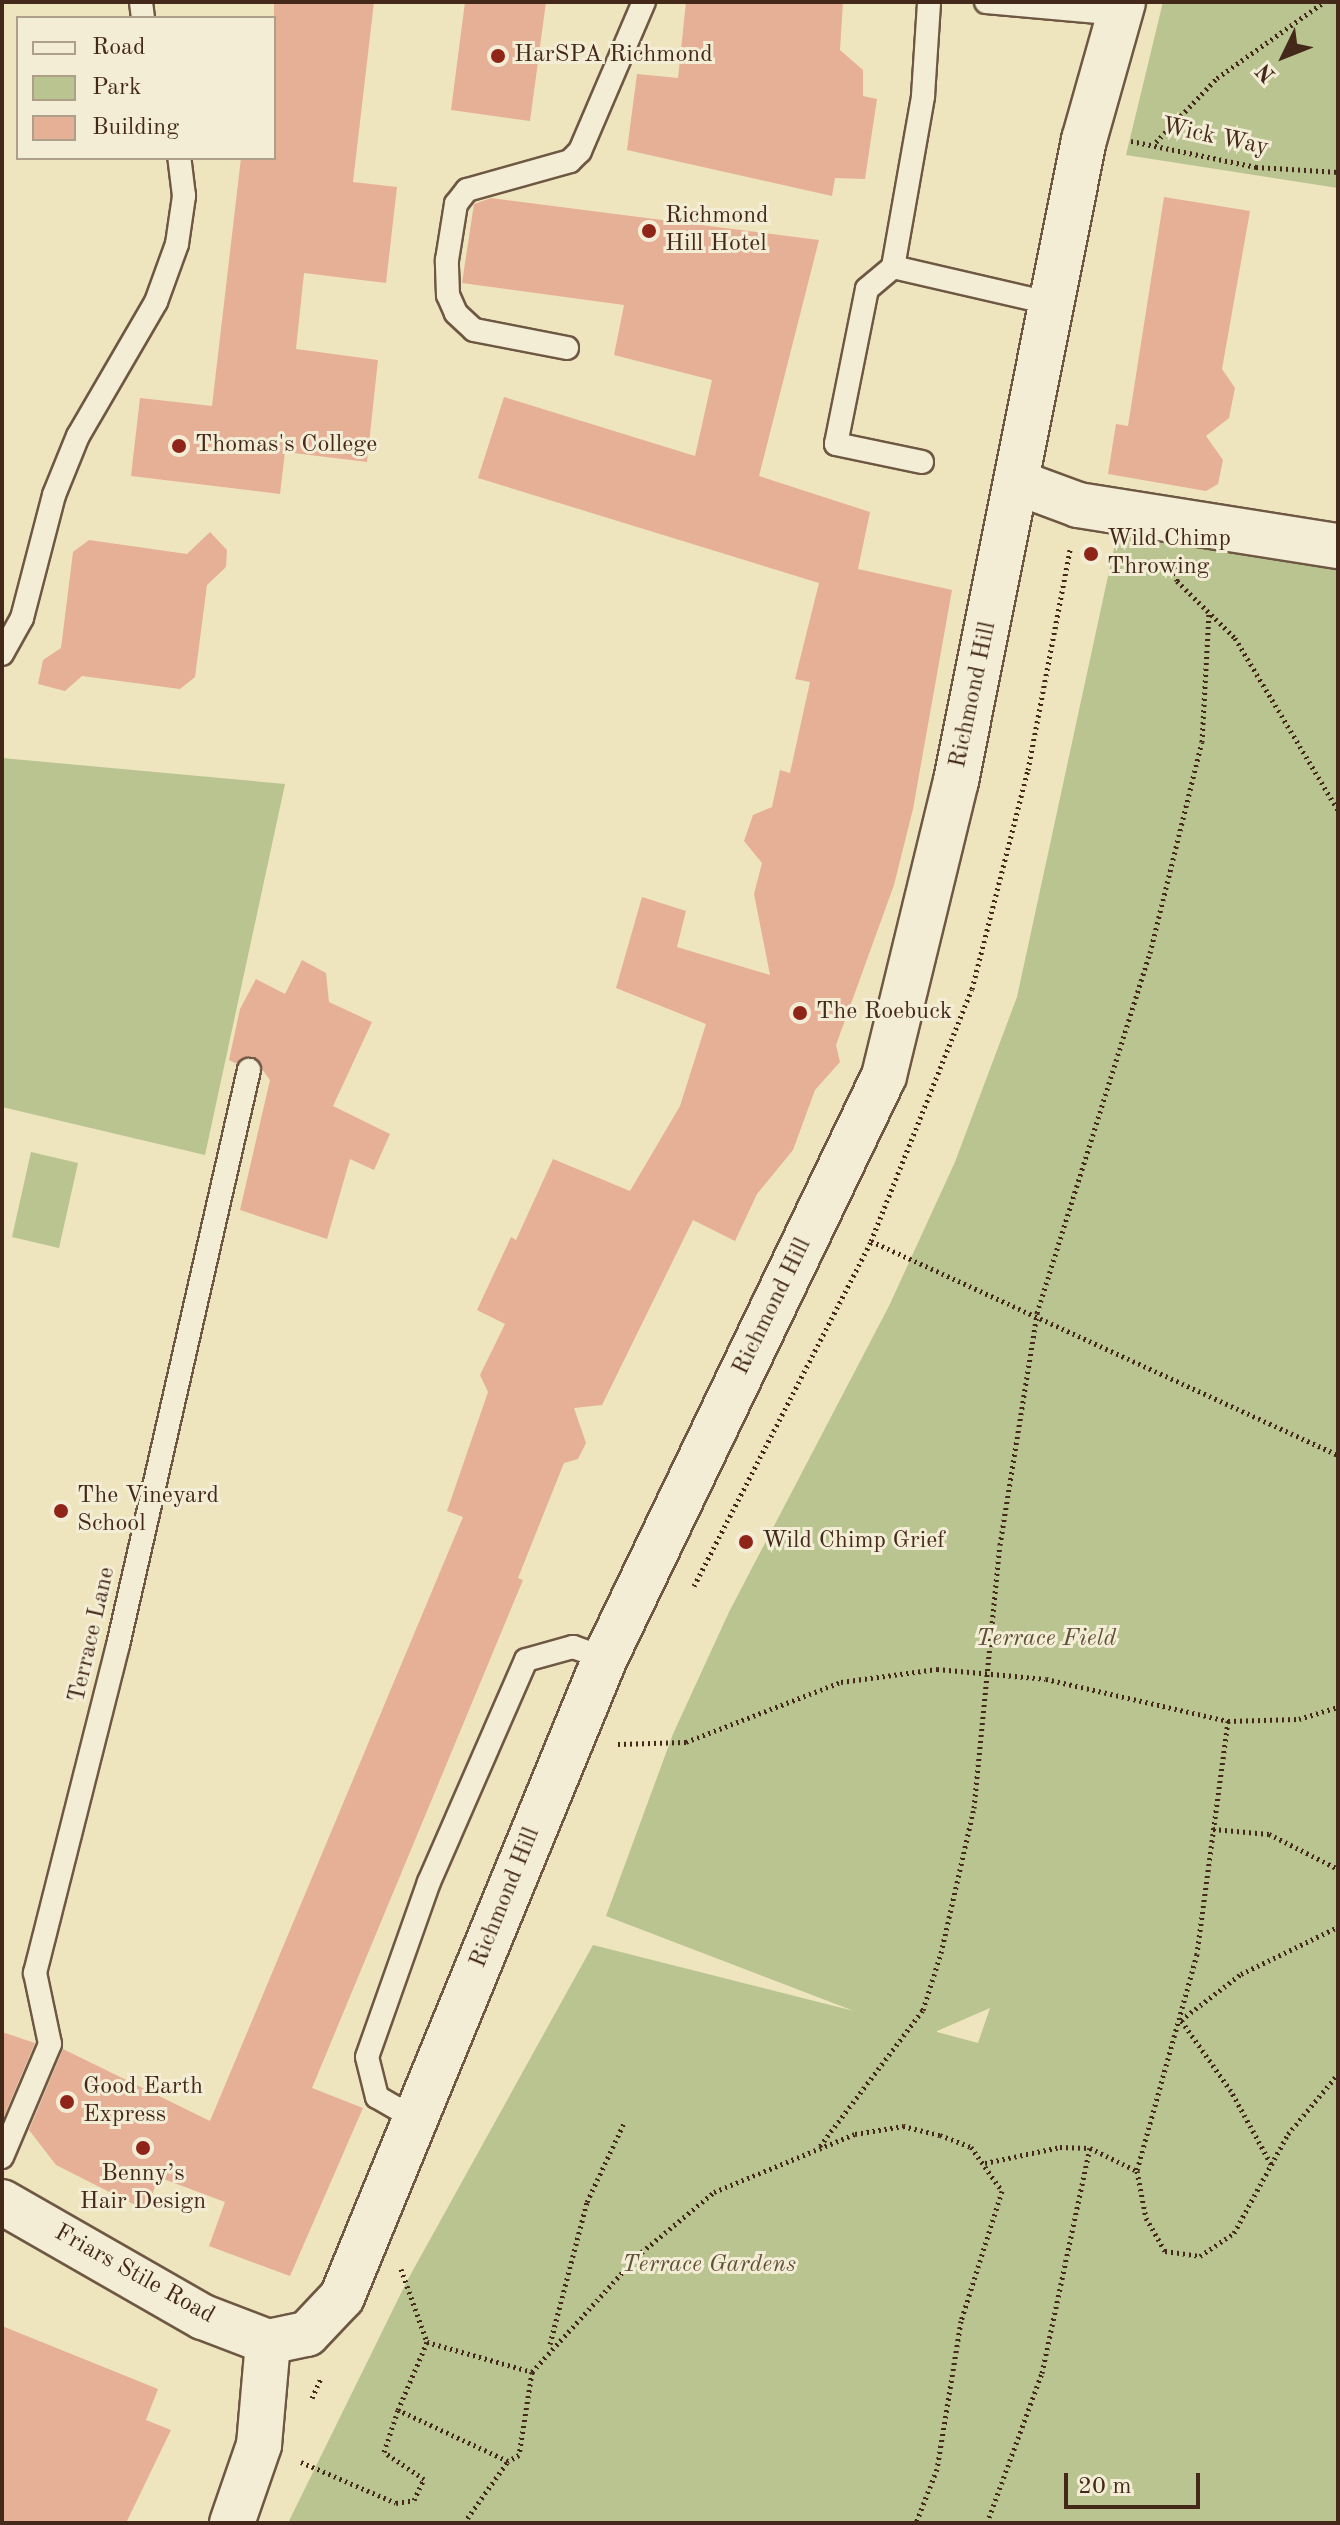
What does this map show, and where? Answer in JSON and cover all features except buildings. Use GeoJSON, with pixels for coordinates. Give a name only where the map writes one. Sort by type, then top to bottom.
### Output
{"type":"FeatureCollection","features":[{"type":"Feature","properties":{"kind":"main road","name":"Richmond Hill"},"geometry":{"type":"LineString","coordinates":[[268,2342],[307,2334],[342,2297],[605,1658],[884,1076],[1019,483],[1084,140],[1121,8]]}},
{"type":"Feature","properties":{"kind":"main road"},"geometry":{"type":"LineString","coordinates":[[1019,483],[1078,505],[1338,546]]}},
{"type":"Feature","properties":{"kind":"main road","name":"Friars Stile Road"},"geometry":{"type":"LineString","coordinates":[[2,2202],[203,2317],[268,2342]]}},
{"type":"Feature","properties":{"kind":"main road"},"geometry":{"type":"LineString","coordinates":[[232,2523],[259,2445],[268,2342]]}},
{"type":"Feature","properties":{"kind":"lane"},"geometry":{"type":"LineString","coordinates":[[567,348],[474,330],[456,313],[448,295],[447,260],[456,204],[467,190],[570,161],[580,151],[644,2]]}},
{"type":"Feature","properties":{"kind":"lane"},"geometry":{"type":"LineString","coordinates":[[922,462],[836,444],[867,289],[893,267],[923,96],[929,2]]}},
{"type":"Feature","properties":{"kind":"lane"},"geometry":{"type":"LineString","coordinates":[[986,2],[1121,8]]}},
{"type":"Feature","properties":{"kind":"lane"},"geometry":{"type":"LineString","coordinates":[[2,654],[22,618],[54,495],[78,436],[156,302],[172,259],[184,196],[179,160]]}},
{"type":"Feature","properties":{"kind":"lane"},"geometry":{"type":"LineString","coordinates":[[893,267],[1053,304]]}},
{"type":"Feature","properties":{"kind":"lane","name":"Terrace Lane"},"geometry":{"type":"LineString","coordinates":[[2,2157],[50,2044],[35,1973],[118,1645],[249,1070]]}},
{"type":"Feature","properties":{"kind":"lane"},"geometry":{"type":"LineString","coordinates":[[417,2120],[377,2097],[367,2057],[429,1882],[526,1660],[573,1647],[605,1658]]}},
{"type":"Feature","properties":{"kind":"path"},"geometry":{"type":"LineString","coordinates":[[1156,142],[1217,78],[1324,2]]}},
{"type":"Feature","properties":{"kind":"path","name":"Wick Way"},"geometry":{"type":"LineString","coordinates":[[1084,140],[1156,142],[1229,163],[1338,172]]}},
{"type":"Feature","properties":{"kind":"path"},"geometry":{"type":"LineString","coordinates":[[690,1593],[871,1241],[972,989],[1028,770],[1078,505]]}},
{"type":"Feature","properties":{"kind":"path"},"geometry":{"type":"LineString","coordinates":[[1158,519],[1171,536],[1177,581],[1235,638],[1338,810]]}},
{"type":"Feature","properties":{"kind":"path"},"geometry":{"type":"LineString","coordinates":[[820,2146],[923,2010],[974,1808],[1000,1545],[1037,1313],[1150,953],[1198,757],[1209,613]]}},
{"type":"Feature","properties":{"kind":"path"},"geometry":{"type":"LineString","coordinates":[[871,1241],[1037,1313],[1338,1455]]}},
{"type":"Feature","properties":{"kind":"path"},"geometry":{"type":"LineString","coordinates":[[619,1731],[612,1745],[686,1742],[841,1682],[937,1669],[1046,1679],[1228,1721],[1299,1719],[1338,1707]]}},
{"type":"Feature","properties":{"kind":"path"},"geometry":{"type":"LineString","coordinates":[[1228,1721],[1197,1954],[1137,2171],[1146,2218],[1165,2251],[1200,2256],[1234,2233],[1271,2164],[1338,2074]]}},
{"type":"Feature","properties":{"kind":"path"},"geometry":{"type":"LineString","coordinates":[[1213,1829],[1269,1834],[1338,1869]]}},
{"type":"Feature","properties":{"kind":"path"},"geometry":{"type":"LineString","coordinates":[[1181,2020],[1241,1974],[1338,1927]]}},
{"type":"Feature","properties":{"kind":"path"},"geometry":{"type":"LineString","coordinates":[[1181,2020],[1231,2091],[1271,2164]]}},
{"type":"Feature","properties":{"kind":"path"},"geometry":{"type":"LineString","coordinates":[[550,2345],[587,2202],[624,2123]]}},
{"type":"Feature","properties":{"kind":"path"},"geometry":{"type":"LineString","coordinates":[[464,2523],[508,2461],[519,2455],[532,2372],[550,2345],[702,2201],[820,2146],[903,2126],[971,2147],[1002,2191],[999,2214],[961,2321],[937,2469],[916,2523]]}},
{"type":"Feature","properties":{"kind":"path"},"geometry":{"type":"LineString","coordinates":[[985,2163],[1060,2147],[1090,2148],[1137,2171]]}},
{"type":"Feature","properties":{"kind":"path"},"geometry":{"type":"LineString","coordinates":[[987,2523],[1042,2373],[1090,2148]]}},
{"type":"Feature","properties":{"kind":"path"},"geometry":{"type":"LineString","coordinates":[[286,2456],[396,2503],[414,2500],[424,2479],[384,2452],[427,2342],[407,2281]]}},
{"type":"Feature","properties":{"kind":"path"},"geometry":{"type":"LineString","coordinates":[[427,2342],[532,2372]]}},
{"type":"Feature","properties":{"kind":"path"},"geometry":{"type":"LineString","coordinates":[[398,2410],[508,2461]]}},
{"type":"Feature","properties":{"kind":"green space"},"geometry":{"type":"Polygon","coordinates":[[[1163,2],[1338,2],[1338,188],[1126,155],[1163,2]]]}},
{"type":"Feature","properties":{"kind":"green space"},"geometry":{"type":"Polygon","coordinates":[[[1118,530],[1338,569],[1338,2523],[288,2523],[407,2281],[593,1945],[854,2011],[606,1916],[673,1734],[729,1612],[889,1306],[955,1162],[1017,997],[1118,530]],[[990,2008],[937,2031],[937,2032],[978,2043],[990,2008]]]}},
{"type":"Feature","properties":{"kind":"green space"},"geometry":{"type":"Polygon","coordinates":[[[2,758],[285,784],[205,1155],[2,1107],[2,758]]]}},
{"type":"Feature","properties":{"kind":"green space"},"geometry":{"type":"Polygon","coordinates":[[[31,1152],[78,1163],[59,1248],[12,1237],[31,1152]]]}},
{"type":"Feature","properties":{"kind":"place","name":"HarSPA Richmond"},"geometry":{"type":"Point","coordinates":[498,56]}},
{"type":"Feature","properties":{"kind":"place","name":"Richmond Hill Hotel"},"geometry":{"type":"Point","coordinates":[649,231]}},
{"type":"Feature","properties":{"kind":"place","name":"Thomas's College"},"geometry":{"type":"Point","coordinates":[179,446]}},
{"type":"Feature","properties":{"kind":"place","name":"Wild Chimp Throwing"},"geometry":{"type":"Point","coordinates":[1091,554]}},
{"type":"Feature","properties":{"kind":"place","name":"The Roebuck"},"geometry":{"type":"Point","coordinates":[800,1013]}},
{"type":"Feature","properties":{"kind":"place","name":"The Vineyard School"},"geometry":{"type":"Point","coordinates":[61,1511]}},
{"type":"Feature","properties":{"kind":"place","name":"Wild Chimp Grief"},"geometry":{"type":"Point","coordinates":[746,1542]}},
{"type":"Feature","properties":{"kind":"place","name":"Good Earth Express"},"geometry":{"type":"Point","coordinates":[67,2102]}},
{"type":"Feature","properties":{"kind":"place","name":"Benny’s Hair Design"},"geometry":{"type":"Point","coordinates":[143,2148]}},
{"type":"Feature","properties":{"kind":"park label","name":"Terrace Field"},"geometry":{"type":"Point","coordinates":[1046,1640]}},
{"type":"Feature","properties":{"kind":"park label","name":"Terrace Gardens"},"geometry":{"type":"Point","coordinates":[709,2266]}}]}
